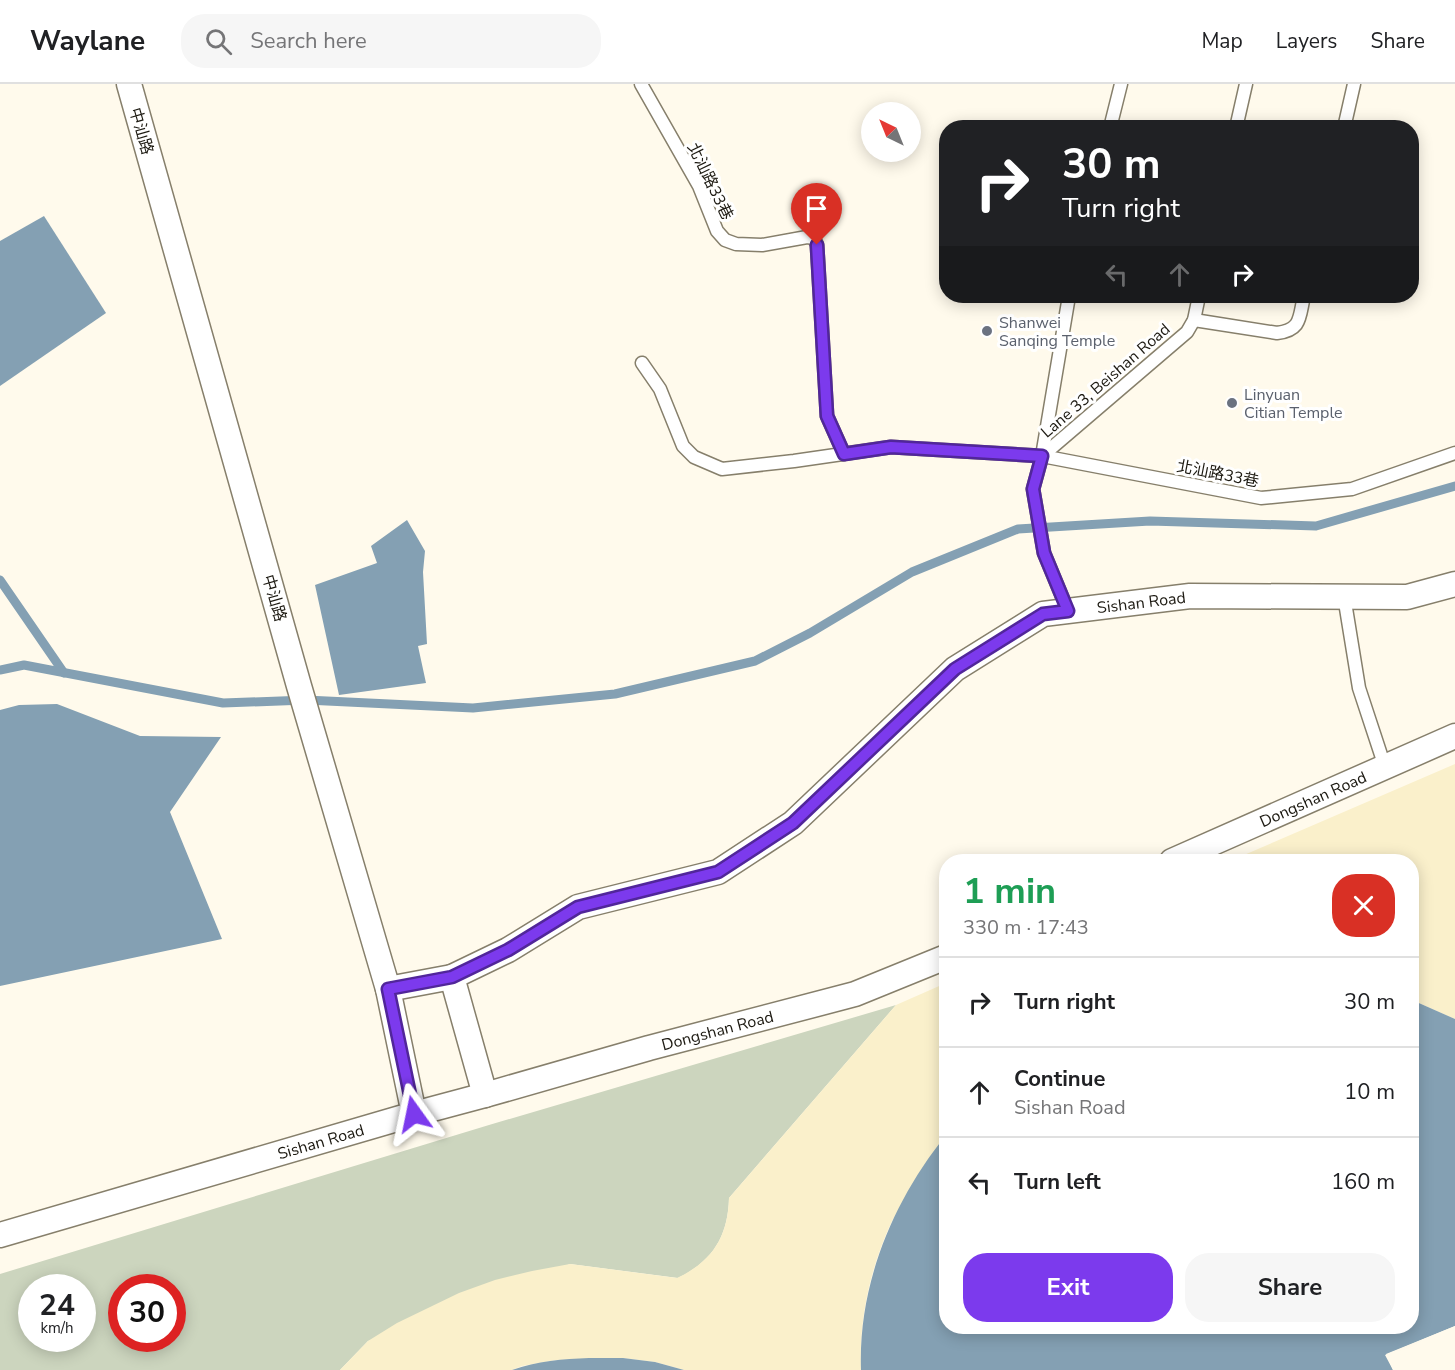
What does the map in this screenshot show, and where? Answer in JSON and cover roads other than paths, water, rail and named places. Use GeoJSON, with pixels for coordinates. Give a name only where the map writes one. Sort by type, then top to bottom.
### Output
{"type":"FeatureCollection","features":[{"type":"Feature","properties":{"kind":"street","name":"中汕路"},"geometry":{"type":"LineString","coordinates":[[129,84],[299,686],[388,989],[414,1114]]}},
{"type":"Feature","properties":{"kind":"street","name":"Sishan Road"},"geometry":{"type":"LineString","coordinates":[[388,989],[452,977],[508,950],[578,907],[718,872],[793,823],[955,669],[1043,614],[1190,596],[1407,597],[1455,584]]}},
{"type":"Feature","properties":{"kind":"street","name":"Dongshan Road"},"geometry":{"type":"LineString","coordinates":[[1188,854],[1455,736]]}},
{"type":"Feature","properties":{"kind":"street","name":"Dongshan Road"},"geometry":{"type":"LineString","coordinates":[[485,1095],[649,1048],[855,994],[939,960]]}},
{"type":"Feature","properties":{"kind":"street"},"geometry":{"type":"LineString","coordinates":[[452,977],[485,1095]]}},
{"type":"Feature","properties":{"kind":"street","name":"Sishan Road"},"geometry":{"type":"LineString","coordinates":[[0,1234],[485,1095]]}},
{"type":"Feature","properties":{"kind":"lane","name":"北汕路33巷"},"geometry":{"type":"LineString","coordinates":[[641,84],[699,186],[717,231],[725,240],[736,244],[762,245],[807,237],[814,238],[817,245],[827,416],[844,454]]}},
{"type":"Feature","properties":{"kind":"lane"},"geometry":{"type":"LineString","coordinates":[[1112,120],[1121,84]]}},
{"type":"Feature","properties":{"kind":"lane"},"geometry":{"type":"LineString","coordinates":[[1238,120],[1246,84]]}},
{"type":"Feature","properties":{"kind":"lane"},"geometry":{"type":"LineString","coordinates":[[1346,120],[1354,84]]}},
{"type":"Feature","properties":{"kind":"lane"},"geometry":{"type":"LineString","coordinates":[[1042,456],[1068,303]]}},
{"type":"Feature","properties":{"kind":"lane","name":"Lane 33, Beishan Road"},"geometry":{"type":"LineString","coordinates":[[1068,611],[1044,553],[1033,489],[1042,456],[1187,332],[1194,320],[1198,303]]}},
{"type":"Feature","properties":{"kind":"lane"},"geometry":{"type":"LineString","coordinates":[[1194,320],[1277,333],[1290,331],[1298,322],[1302,303]]}},
{"type":"Feature","properties":{"kind":"lane","name":"北汕路33巷"},"geometry":{"type":"LineString","coordinates":[[642,363],[660,389],[683,446],[694,457],[722,469],[891,447],[1042,456],[1261,498],[1352,489],[1455,453]]}},
{"type":"Feature","properties":{"kind":"lane"},"geometry":{"type":"LineString","coordinates":[[1344,596],[1359,688],[1385,766]]}},
{"type":"Feature","properties":{"kind":"water"},"geometry":{"type":"Polygon","coordinates":[[[44,216],[106,313],[0,386],[0,241],[44,216]]]}},
{"type":"Feature","properties":{"kind":"water"},"geometry":{"type":"Polygon","coordinates":[[[407,520],[425,551],[423,572],[427,644],[418,646],[426,683],[339,695],[315,585],[377,563],[371,546],[407,520]]]}},
{"type":"Feature","properties":{"kind":"water"},"geometry":{"type":"Polygon","coordinates":[[[57,704],[140,736],[221,737],[170,812],[222,939],[0,986],[0,710],[19,705],[57,704]]]}},
{"type":"Feature","properties":{"kind":"water"},"geometry":{"type":"Polygon","coordinates":[[[1419,1003],[1455,1019],[1455,1326],[1386,1354],[1393,1370],[861,1370],[866,1306],[882,1245],[910,1187],[939,1145],[939,1334],[1419,1334],[1419,1003]]]}},
{"type":"Feature","properties":{"kind":"water"},"geometry":{"type":"Polygon","coordinates":[[[623,1358],[655,1362],[684,1370],[512,1370],[550,1361],[623,1358]]]}},
{"type":"Feature","properties":{"kind":"waterway"},"geometry":{"type":"LineString","coordinates":[[0,670],[24,665],[223,703],[306,700],[473,708],[615,694],[755,661],[810,633],[912,572],[1018,529],[1150,521],[1316,526],[1455,486]]}},
{"type":"Feature","properties":{"kind":"waterway"},"geometry":{"type":"LineString","coordinates":[[0,580],[64,673]]}},
{"type":"Feature","properties":{"kind":"place","name":"Shanwei Sanqing Temple"},"geometry":{"type":"Point","coordinates":[987,331]}},
{"type":"Feature","properties":{"kind":"place","name":"Linyuan Citian Temple"},"geometry":{"type":"Point","coordinates":[1232,403]}}]}
